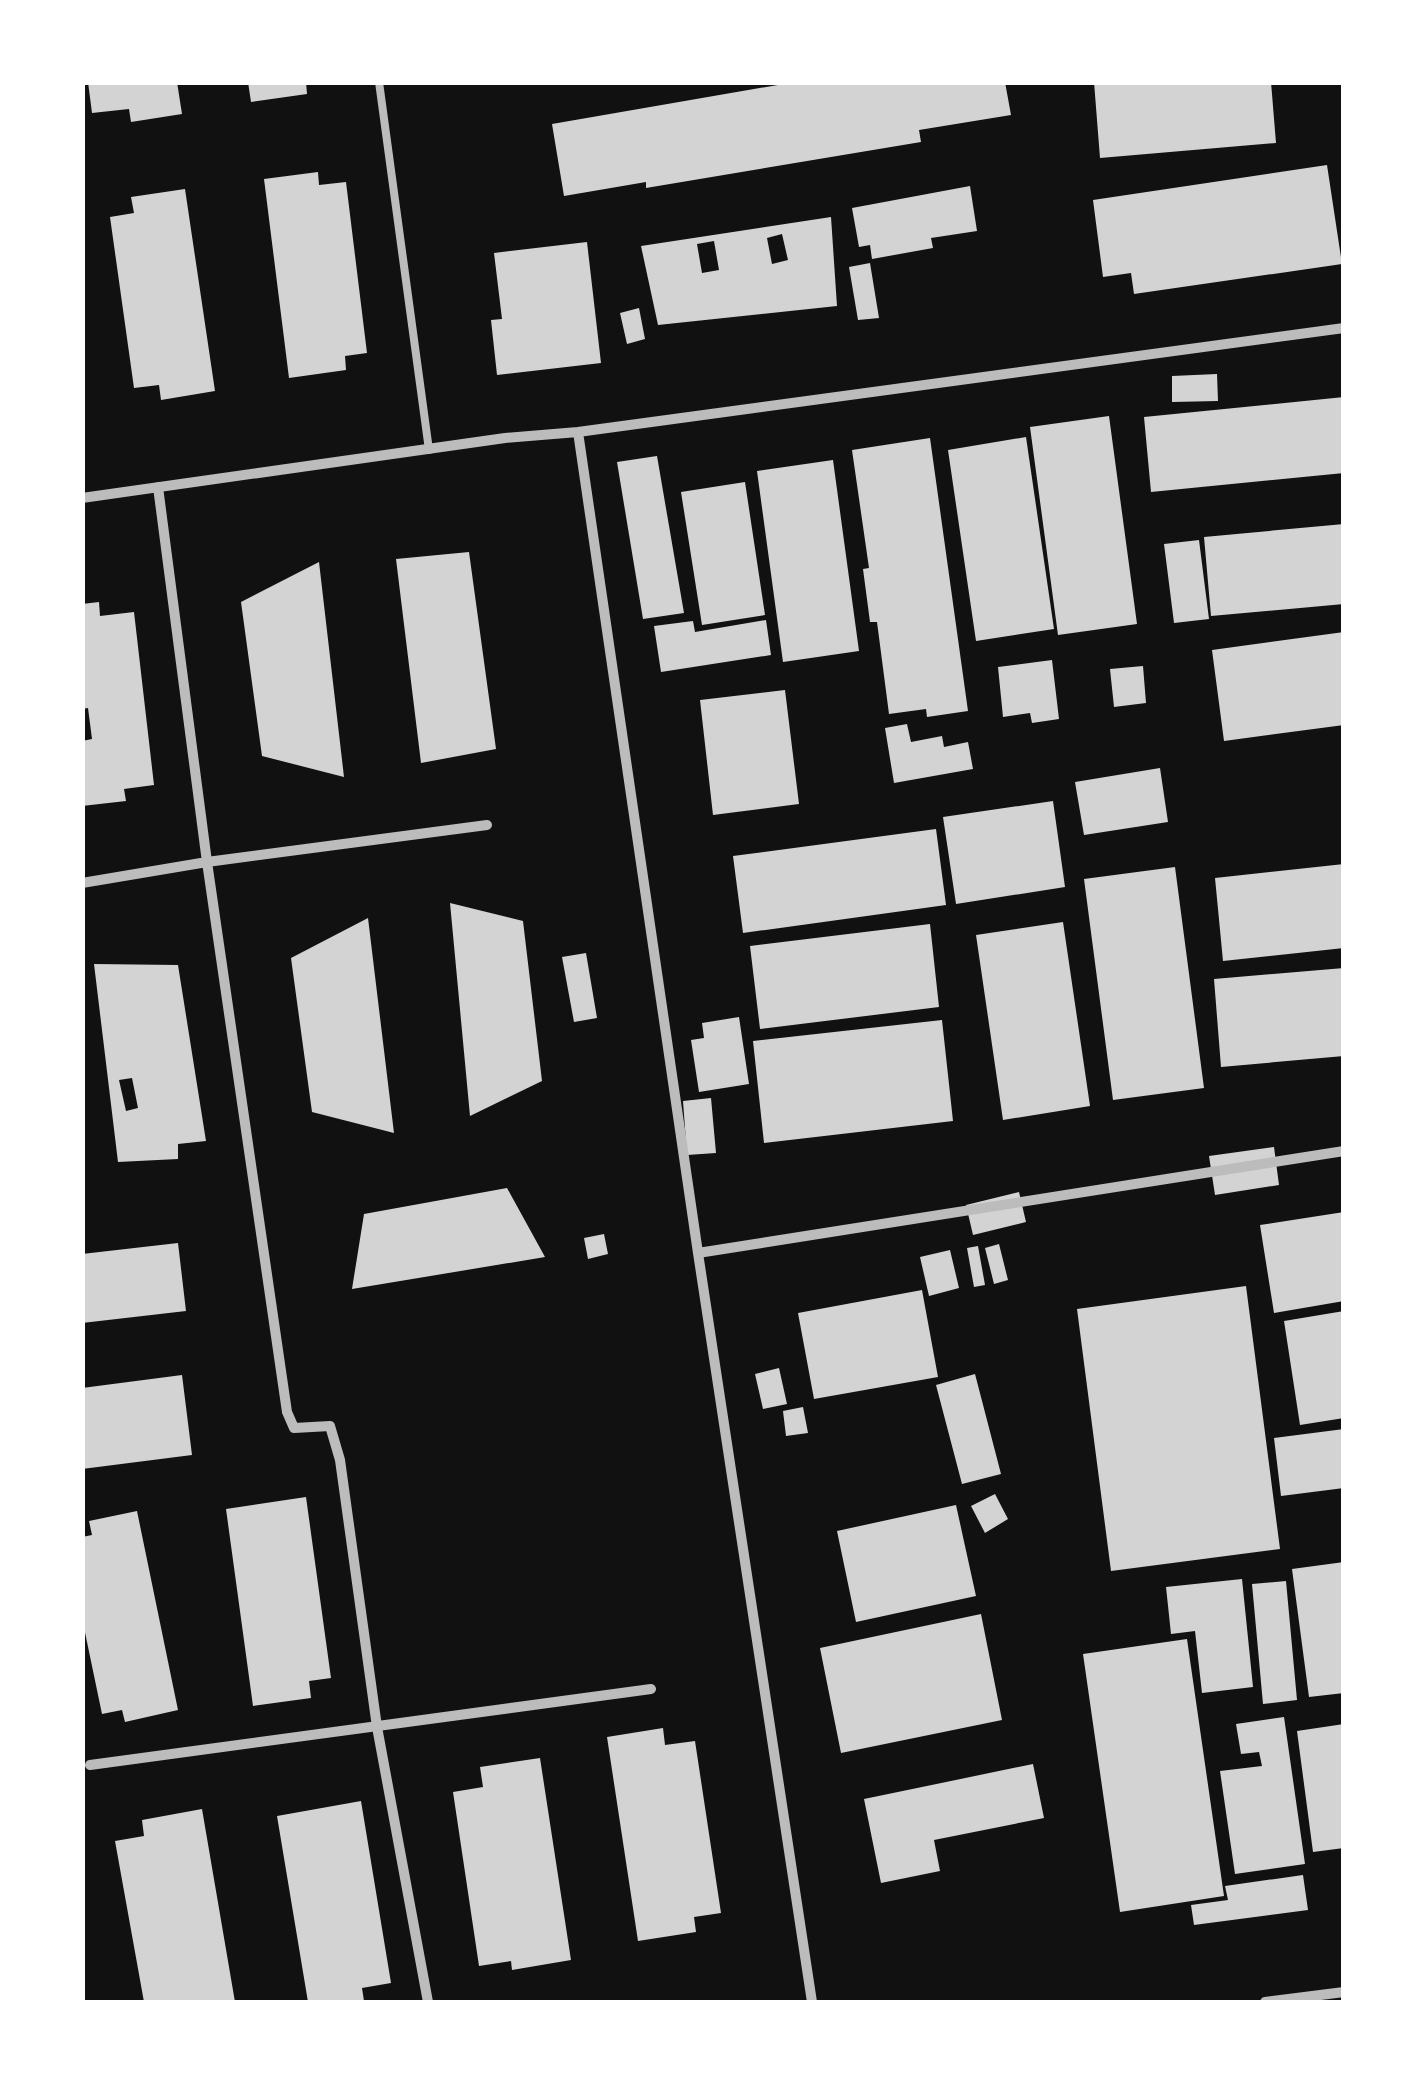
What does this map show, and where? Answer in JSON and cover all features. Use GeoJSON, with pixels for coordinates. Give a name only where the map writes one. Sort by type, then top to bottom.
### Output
{"type":"FeatureCollection","features":[{"type":"Feature","properties":{"kind":"street"},"geometry":{"type":"LineString","coordinates":[[82,498],[1344,328]]}},
{"type":"Feature","properties":{"kind":"street"},"geometry":{"type":"LineString","coordinates":[[578,432],[812,2002]]}},
{"type":"Feature","properties":{"kind":"street"},"geometry":{"type":"LineString","coordinates":[[158,488],[207,862],[287,1412],[294,1428],[330,1426],[340,1460],[377,1727],[428,2002]]}},
{"type":"Feature","properties":{"kind":"street"},"geometry":{"type":"LineString","coordinates":[[82,883],[207,862],[487,825]]}},
{"type":"Feature","properties":{"kind":"street"},"geometry":{"type":"LineString","coordinates":[[698,1253],[1344,1151]]}},
{"type":"Feature","properties":{"kind":"street"},"geometry":{"type":"LineString","coordinates":[[90,1765],[651,1689]]}},
{"type":"Feature","properties":{"kind":"street"},"geometry":{"type":"LineString","coordinates":[[1265,2002],[1344,1992]]}},
{"type":"Feature","properties":{"kind":"lane"},"geometry":{"type":"LineString","coordinates":[[380,82],[429,450]]}},
{"type":"Feature","properties":{"kind":"building"},"geometry":{"type":"Polygon","coordinates":[[[88,82],[177,82],[182,114],[131,122],[129,109],[92,113],[88,82]]]}},
{"type":"Feature","properties":{"kind":"building"},"geometry":{"type":"Polygon","coordinates":[[[248,82],[306,82],[307,94],[251,102],[248,82]]]}},
{"type":"Feature","properties":{"kind":"building"},"geometry":{"type":"Polygon","coordinates":[[[795,82],[1005,82],[1011,115],[919,130],[921,142],[646,188],[646,182],[564,196],[552,124],[795,82]]]}},
{"type":"Feature","properties":{"kind":"building"},"geometry":{"type":"Polygon","coordinates":[[[1094,82],[1271,82],[1276,143],[1100,158],[1094,82]]]}},
{"type":"Feature","properties":{"kind":"building"},"geometry":{"type":"Polygon","coordinates":[[[1327,165],[1342,264],[1134,294],[1131,273],[1103,277],[1093,200],[1327,165]]]}},
{"type":"Feature","properties":{"kind":"building"},"geometry":{"type":"Polygon","coordinates":[[[318,172],[319,185],[346,182],[367,353],[345,356],[346,370],[289,378],[264,179],[318,172]]]}},
{"type":"Feature","properties":{"kind":"building"},"geometry":{"type":"Polygon","coordinates":[[[970,186],[977,231],[931,238],[933,248],[872,259],[870,245],[859,247],[852,208],[970,186]]]}},
{"type":"Feature","properties":{"kind":"building"},"geometry":{"type":"Polygon","coordinates":[[[185,189],[215,391],[161,400],[159,385],[134,388],[110,217],[134,213],[131,197],[185,189]]]}},
{"type":"Feature","properties":{"kind":"building"},"geometry":{"type":"Polygon","coordinates":[[[831,217],[837,306],[658,325],[641,246],[831,217]],[[782,234],[767,238],[772,264],[788,260],[782,234]],[[714,241],[697,244],[702,273],[719,270],[714,241]]]}},
{"type":"Feature","properties":{"kind":"building"},"geometry":{"type":"Polygon","coordinates":[[[587,242],[601,363],[497,375],[491,320],[502,319],[494,253],[587,242]]]}},
{"type":"Feature","properties":{"kind":"building"},"geometry":{"type":"Polygon","coordinates":[[[870,263],[879,318],[858,320],[849,267],[870,263]]]}},
{"type":"Feature","properties":{"kind":"building"},"geometry":{"type":"Polygon","coordinates":[[[639,308],[645,339],[627,344],[620,313],[639,308]]]}},
{"type":"Feature","properties":{"kind":"building"},"geometry":{"type":"Polygon","coordinates":[[[1217,374],[1218,401],[1172,402],[1172,376],[1217,374]]]}},
{"type":"Feature","properties":{"kind":"building"},"geometry":{"type":"Polygon","coordinates":[[[1344,397],[1344,473],[1151,492],[1144,417],[1344,397]]]}},
{"type":"Feature","properties":{"kind":"building"},"geometry":{"type":"Polygon","coordinates":[[[1109,416],[1137,624],[1058,635],[1030,427],[1109,416]]]}},
{"type":"Feature","properties":{"kind":"building"},"geometry":{"type":"Polygon","coordinates":[[[1026,437],[1054,629],[976,641],[948,450],[1026,437]]]}},
{"type":"Feature","properties":{"kind":"building"},"geometry":{"type":"Polygon","coordinates":[[[930,438],[968,711],[927,717],[926,709],[889,714],[877,622],[870,622],[863,569],[869,568],[852,450],[930,438]]]}},
{"type":"Feature","properties":{"kind":"building"},"geometry":{"type":"Polygon","coordinates":[[[657,456],[684,613],[643,619],[617,462],[657,456]]]}},
{"type":"Feature","properties":{"kind":"building"},"geometry":{"type":"Polygon","coordinates":[[[833,460],[859,651],[783,662],[757,471],[833,460]]]}},
{"type":"Feature","properties":{"kind":"building"},"geometry":{"type":"Polygon","coordinates":[[[745,482],[765,615],[702,625],[681,492],[745,482]]]}},
{"type":"Feature","properties":{"kind":"building"},"geometry":{"type":"Polygon","coordinates":[[[1344,524],[1344,604],[1211,616],[1204,537],[1344,524]]]}},
{"type":"Feature","properties":{"kind":"building"},"geometry":{"type":"Polygon","coordinates":[[[1199,540],[1209,619],[1174,623],[1164,544],[1199,540]]]}},
{"type":"Feature","properties":{"kind":"building"},"geometry":{"type":"Polygon","coordinates":[[[469,552],[496,749],[421,763],[396,559],[469,552]]]}},
{"type":"Feature","properties":{"kind":"building"},"geometry":{"type":"Polygon","coordinates":[[[319,562],[344,777],[262,756],[241,602],[319,562]]]}},
{"type":"Feature","properties":{"kind":"building"},"geometry":{"type":"Polygon","coordinates":[[[99,602],[100,616],[134,612],[154,785],[124,789],[126,801],[82,806],[82,741],[92,739],[88,708],[82,709],[82,604],[99,602]]]}},
{"type":"Feature","properties":{"kind":"building"},"geometry":{"type":"Polygon","coordinates":[[[766,620],[771,655],[661,672],[654,626],[693,621],[695,632],[766,620]]]}},
{"type":"Feature","properties":{"kind":"building"},"geometry":{"type":"Polygon","coordinates":[[[1344,632],[1344,725],[1224,741],[1212,650],[1344,632]]]}},
{"type":"Feature","properties":{"kind":"building"},"geometry":{"type":"Polygon","coordinates":[[[1052,660],[1059,719],[1032,723],[1030,713],[1003,717],[998,667],[1052,660]]]}},
{"type":"Feature","properties":{"kind":"building"},"geometry":{"type":"Polygon","coordinates":[[[1143,666],[1146,703],[1114,707],[1110,669],[1143,666]]]}},
{"type":"Feature","properties":{"kind":"building"},"geometry":{"type":"Polygon","coordinates":[[[785,690],[799,804],[713,815],[700,700],[785,690]]]}},
{"type":"Feature","properties":{"kind":"building"},"geometry":{"type":"Polygon","coordinates":[[[907,724],[911,742],[942,736],[944,747],[968,742],[973,769],[894,783],[885,728],[907,724]]]}},
{"type":"Feature","properties":{"kind":"building"},"geometry":{"type":"Polygon","coordinates":[[[1160,768],[1168,822],[1084,835],[1075,782],[1160,768]]]}},
{"type":"Feature","properties":{"kind":"building"},"geometry":{"type":"Polygon","coordinates":[[[1053,801],[1065,887],[956,904],[943,817],[1053,801]]]}},
{"type":"Feature","properties":{"kind":"building"},"geometry":{"type":"Polygon","coordinates":[[[936,829],[946,905],[743,933],[733,856],[936,829]]]}},
{"type":"Feature","properties":{"kind":"building"},"geometry":{"type":"Polygon","coordinates":[[[1344,864],[1344,948],[1223,961],[1215,878],[1344,864]]]}},
{"type":"Feature","properties":{"kind":"building"},"geometry":{"type":"Polygon","coordinates":[[[1175,867],[1204,1088],[1113,1100],[1084,879],[1175,867]]]}},
{"type":"Feature","properties":{"kind":"building"},"geometry":{"type":"Polygon","coordinates":[[[450,903],[523,921],[542,1081],[470,1116],[450,903]]]}},
{"type":"Feature","properties":{"kind":"building"},"geometry":{"type":"Polygon","coordinates":[[[368,918],[394,1133],[312,1112],[291,958],[368,918]]]}},
{"type":"Feature","properties":{"kind":"building"},"geometry":{"type":"Polygon","coordinates":[[[1063,922],[1090,1106],[1003,1120],[976,935],[1063,922]]]}},
{"type":"Feature","properties":{"kind":"building"},"geometry":{"type":"Polygon","coordinates":[[[930,924],[939,1007],[760,1029],[750,946],[930,924]]]}},
{"type":"Feature","properties":{"kind":"building"},"geometry":{"type":"Polygon","coordinates":[[[586,953],[597,1018],[574,1022],[562,957],[586,953]]]}},
{"type":"Feature","properties":{"kind":"building"},"geometry":{"type":"Polygon","coordinates":[[[94,964],[178,965],[206,1141],[178,1144],[178,1159],[118,1162],[94,964]],[[132,1078],[119,1080],[126,1111],[138,1108],[132,1078]]]}},
{"type":"Feature","properties":{"kind":"building"},"geometry":{"type":"Polygon","coordinates":[[[1344,968],[1344,1056],[1221,1067],[1214,979],[1344,968]]]}},
{"type":"Feature","properties":{"kind":"building"},"geometry":{"type":"Polygon","coordinates":[[[739,1017],[749,1084],[699,1092],[691,1040],[704,1038],[702,1023],[739,1017]]]}},
{"type":"Feature","properties":{"kind":"building"},"geometry":{"type":"Polygon","coordinates":[[[942,1020],[953,1121],[764,1143],[753,1041],[942,1020]]]}},
{"type":"Feature","properties":{"kind":"building"},"geometry":{"type":"Polygon","coordinates":[[[711,1098],[716,1153],[687,1155],[683,1101],[711,1098]]]}},
{"type":"Feature","properties":{"kind":"building"},"geometry":{"type":"Polygon","coordinates":[[[1274,1147],[1279,1185],[1215,1195],[1209,1156],[1274,1147]]]}},
{"type":"Feature","properties":{"kind":"building"},"geometry":{"type":"Polygon","coordinates":[[[507,1188],[545,1257],[352,1289],[364,1214],[507,1188]]]}},
{"type":"Feature","properties":{"kind":"building"},"geometry":{"type":"Polygon","coordinates":[[[1019,1192],[1026,1222],[973,1235],[966,1205],[1019,1192]]]}},
{"type":"Feature","properties":{"kind":"building"},"geometry":{"type":"Polygon","coordinates":[[[1344,1212],[1344,1301],[1274,1313],[1260,1225],[1344,1212]]]}},
{"type":"Feature","properties":{"kind":"building"},"geometry":{"type":"Polygon","coordinates":[[[604,1234],[608,1254],[588,1259],[584,1238],[604,1234]]]}},
{"type":"Feature","properties":{"kind":"building"},"geometry":{"type":"Polygon","coordinates":[[[178,1243],[186,1311],[82,1323],[82,1254],[178,1243]]]}},
{"type":"Feature","properties":{"kind":"building"},"geometry":{"type":"Polygon","coordinates":[[[999,1244],[1008,1280],[994,1284],[985,1248],[999,1244]]]}},
{"type":"Feature","properties":{"kind":"building"},"geometry":{"type":"Polygon","coordinates":[[[978,1246],[985,1285],[974,1287],[967,1248],[978,1246]]]}},
{"type":"Feature","properties":{"kind":"building"},"geometry":{"type":"Polygon","coordinates":[[[950,1250],[959,1288],[929,1296],[920,1257],[950,1250]]]}},
{"type":"Feature","properties":{"kind":"building"},"geometry":{"type":"Polygon","coordinates":[[[1246,1286],[1280,1549],[1111,1571],[1077,1309],[1246,1286]]]}},
{"type":"Feature","properties":{"kind":"building"},"geometry":{"type":"Polygon","coordinates":[[[922,1290],[938,1377],[814,1399],[798,1313],[922,1290]]]}},
{"type":"Feature","properties":{"kind":"building"},"geometry":{"type":"Polygon","coordinates":[[[1344,1311],[1344,1418],[1300,1425],[1284,1321],[1344,1311]]]}},
{"type":"Feature","properties":{"kind":"building"},"geometry":{"type":"Polygon","coordinates":[[[779,1368],[787,1404],[763,1409],[755,1374],[779,1368]]]}},
{"type":"Feature","properties":{"kind":"building"},"geometry":{"type":"Polygon","coordinates":[[[975,1374],[1001,1474],[962,1484],[936,1385],[975,1374]]]}},
{"type":"Feature","properties":{"kind":"building"},"geometry":{"type":"Polygon","coordinates":[[[182,1375],[192,1455],[82,1469],[82,1388],[182,1375]]]}},
{"type":"Feature","properties":{"kind":"building"},"geometry":{"type":"Polygon","coordinates":[[[803,1407],[808,1433],[786,1436],[783,1411],[803,1407]]]}},
{"type":"Feature","properties":{"kind":"building"},"geometry":{"type":"Polygon","coordinates":[[[1344,1429],[1344,1488],[1281,1496],[1274,1438],[1344,1429]]]}},
{"type":"Feature","properties":{"kind":"building"},"geometry":{"type":"Polygon","coordinates":[[[995,1494],[1008,1519],[985,1533],[971,1506],[995,1494]]]}},
{"type":"Feature","properties":{"kind":"building"},"geometry":{"type":"Polygon","coordinates":[[[306,1497],[331,1678],[309,1681],[311,1698],[253,1706],[226,1509],[306,1497]]]}},
{"type":"Feature","properties":{"kind":"building"},"geometry":{"type":"Polygon","coordinates":[[[956,1505],[976,1596],[856,1622],[837,1531],[956,1505]]]}},
{"type":"Feature","properties":{"kind":"building"},"geometry":{"type":"Polygon","coordinates":[[[137,1511],[178,1710],[125,1722],[122,1710],[102,1714],[82,1618],[82,1537],[92,1535],[89,1521],[137,1511]]]}},
{"type":"Feature","properties":{"kind":"building"},"geometry":{"type":"Polygon","coordinates":[[[1344,1562],[1344,1693],[1309,1697],[1292,1569],[1344,1562]]]}},
{"type":"Feature","properties":{"kind":"building"},"geometry":{"type":"Polygon","coordinates":[[[1242,1579],[1253,1687],[1202,1693],[1195,1631],[1171,1634],[1166,1587],[1242,1579]]]}},
{"type":"Feature","properties":{"kind":"building"},"geometry":{"type":"Polygon","coordinates":[[[1286,1581],[1297,1700],[1263,1704],[1252,1584],[1286,1581]]]}},
{"type":"Feature","properties":{"kind":"building"},"geometry":{"type":"Polygon","coordinates":[[[981,1614],[1002,1720],[841,1753],[820,1648],[981,1614]]]}},
{"type":"Feature","properties":{"kind":"building"},"geometry":{"type":"Polygon","coordinates":[[[1187,1639],[1224,1896],[1120,1912],[1083,1654],[1187,1639]]]}},
{"type":"Feature","properties":{"kind":"building"},"geometry":{"type":"Polygon","coordinates":[[[1284,1717],[1305,1864],[1235,1874],[1220,1771],[1262,1766],[1259,1752],[1241,1754],[1236,1724],[1284,1717]]]}},
{"type":"Feature","properties":{"kind":"building"},"geometry":{"type":"Polygon","coordinates":[[[1344,1724],[1344,1848],[1313,1852],[1297,1731],[1344,1724]]]}},
{"type":"Feature","properties":{"kind":"building"},"geometry":{"type":"Polygon","coordinates":[[[663,1728],[665,1745],[695,1741],[721,1913],[694,1917],[696,1932],[638,1941],[607,1737],[663,1728]]]}},
{"type":"Feature","properties":{"kind":"building"},"geometry":{"type":"Polygon","coordinates":[[[540,1758],[571,1960],[512,1970],[511,1961],[479,1966],[453,1792],[483,1787],[480,1767],[540,1758]]]}},
{"type":"Feature","properties":{"kind":"building"},"geometry":{"type":"Polygon","coordinates":[[[1033,1764],[1044,1818],[934,1840],[940,1871],[881,1883],[864,1799],[1033,1764]]]}},
{"type":"Feature","properties":{"kind":"building"},"geometry":{"type":"Polygon","coordinates":[[[361,1801],[391,1983],[362,1988],[364,2001],[308,2002],[277,1816],[361,1801]]]}},
{"type":"Feature","properties":{"kind":"building"},"geometry":{"type":"Polygon","coordinates":[[[202,1809],[235,2002],[144,2002],[115,1841],[144,1836],[142,1820],[202,1809]]]}},
{"type":"Feature","properties":{"kind":"building"},"geometry":{"type":"Polygon","coordinates":[[[1303,1875],[1308,1910],[1194,1925],[1191,1905],[1228,1900],[1225,1886],[1303,1875]]]}}]}
